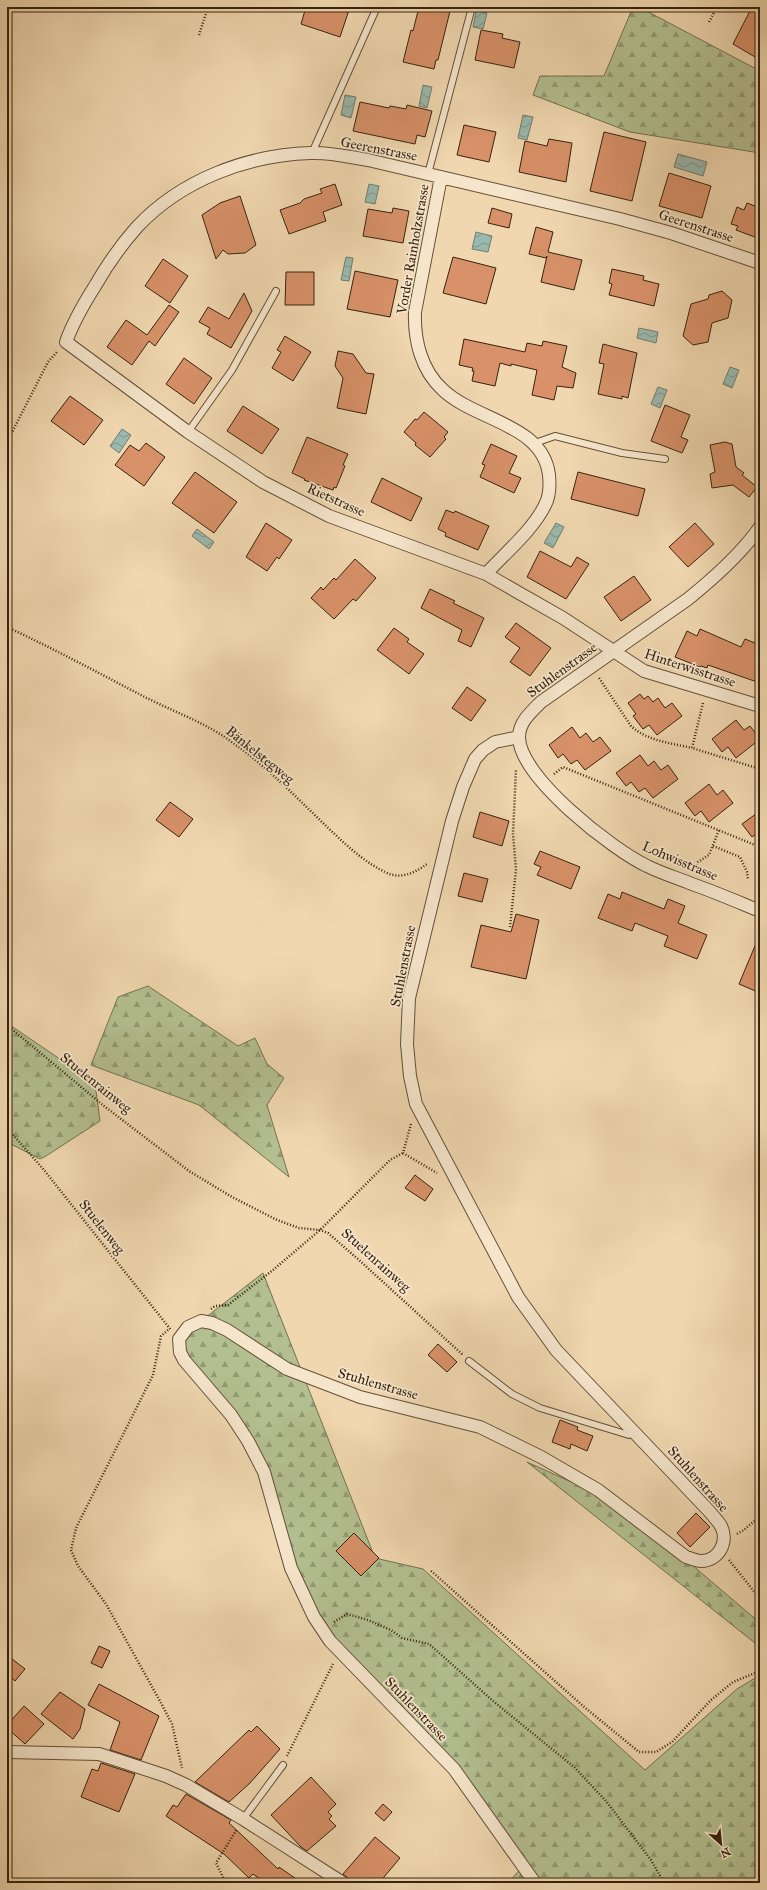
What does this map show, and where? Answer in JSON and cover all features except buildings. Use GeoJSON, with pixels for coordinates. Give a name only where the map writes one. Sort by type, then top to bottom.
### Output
{"type":"FeatureCollection","features":[{"type":"Feature","properties":{"kind":"street","name":"Geerenstrasse"},"geometry":{"type":"LineString","coordinates":[[66,342],[74,320],[118,251],[137,227],[159,206],[186,188],[214,174],[244,163],[274,156],[312,153],[361,159],[664,231],[760,263]]}},
{"type":"Feature","properties":{"kind":"street","name":"Vorder Rainholzstrasse"},"geometry":{"type":"LineString","coordinates":[[441,177],[415,312],[414,332],[419,351],[427,370],[441,389],[456,402],[521,433],[534,443],[542,454],[549,471],[550,488],[546,504],[535,521],[486,574]]}},
{"type":"Feature","properties":{"kind":"street","name":"Rietstrasse"},"geometry":{"type":"LineString","coordinates":[[66,342],[188,432],[263,482],[329,516],[486,574],[563,618],[614,651]]}},
{"type":"Feature","properties":{"kind":"street","name":"Stuhlenstrasse"},"geometry":{"type":"LineString","coordinates":[[535,1883],[454,1769],[330,1640],[318,1623],[291,1568],[264,1472],[248,1441],[231,1415],[184,1360],[180,1352],[179,1338],[188,1327],[201,1321],[212,1323],[227,1330],[287,1369],[360,1397],[480,1427],[541,1457],[598,1490],[686,1557],[701,1561],[712,1558],[722,1545],[721,1527],[710,1510],[556,1350],[518,1297],[416,1104],[410,1076],[407,1044],[409,998],[442,858],[463,787],[475,760],[483,750],[495,742],[506,738],[519,737],[523,723],[541,702],[708,582],[741,550],[760,527]]}},
{"type":"Feature","properties":{"kind":"street","name":"Hinterwisstrasse"},"geometry":{"type":"LineString","coordinates":[[614,651],[633,666],[644,671],[760,706]]}},
{"type":"Feature","properties":{"kind":"street","name":"Lohwisstrasse"},"geometry":{"type":"LineString","coordinates":[[519,737],[523,753],[529,764],[544,782],[569,809],[589,827],[623,852],[647,866],[760,911]]}},
{"type":"Feature","properties":{"kind":"street"},"geometry":{"type":"LineString","coordinates":[[7,1752],[99,1754],[146,1768],[186,1785],[243,1819],[343,1883]]}},
{"type":"Feature","properties":{"kind":"lane"},"geometry":{"type":"LineString","coordinates":[[312,153],[377,7]]}},
{"type":"Feature","properties":{"kind":"lane"},"geometry":{"type":"LineString","coordinates":[[428,174],[472,7]]}},
{"type":"Feature","properties":{"kind":"lane"},"geometry":{"type":"LineString","coordinates":[[188,432],[232,370],[276,291]]}},
{"type":"Feature","properties":{"kind":"lane"},"geometry":{"type":"LineString","coordinates":[[534,443],[555,436],[622,453],[665,459]]}},
{"type":"Feature","properties":{"kind":"lane"},"geometry":{"type":"LineString","coordinates":[[469,1360],[512,1394],[540,1408],[629,1435],[634,1432]]}},
{"type":"Feature","properties":{"kind":"lane"},"geometry":{"type":"LineString","coordinates":[[243,1819],[283,1765]]}},
{"type":"Feature","properties":{"kind":"path"},"geometry":{"type":"LineString","coordinates":[[199,35],[208,7]]}},
{"type":"Feature","properties":{"kind":"path"},"geometry":{"type":"LineString","coordinates":[[709,22],[717,7]]}},
{"type":"Feature","properties":{"kind":"path"},"geometry":{"type":"LineString","coordinates":[[7,442],[48,362]]}},
{"type":"Feature","properties":{"kind":"path","name":"Bänkelstegweg"},"geometry":{"type":"LineString","coordinates":[[7,627],[58,651],[223,736],[263,766],[341,840],[386,873],[400,876],[414,874],[433,860],[442,858]]}},
{"type":"Feature","properties":{"kind":"path"},"geometry":{"type":"LineString","coordinates":[[597,673],[631,726],[638,733],[650,738],[692,748],[760,769]]}},
{"type":"Feature","properties":{"kind":"path"},"geometry":{"type":"LineString","coordinates":[[692,748],[707,690]]}},
{"type":"Feature","properties":{"kind":"path"},"geometry":{"type":"LineString","coordinates":[[510,927],[516,869],[513,834],[516,762],[523,753]]}},
{"type":"Feature","properties":{"kind":"path"},"geometry":{"type":"LineString","coordinates":[[544,782],[563,767],[760,847]]}},
{"type":"Feature","properties":{"kind":"path"},"geometry":{"type":"LineString","coordinates":[[696,866],[698,862],[709,855],[719,830]]}},
{"type":"Feature","properties":{"kind":"path"},"geometry":{"type":"LineString","coordinates":[[713,846],[740,858],[747,872],[748,880]]}},
{"type":"Feature","properties":{"kind":"path","name":"Stuelenrainweg"},"geometry":{"type":"LineString","coordinates":[[7,1025],[104,1106],[189,1171],[232,1197],[277,1220],[298,1228],[320,1230],[328,1233],[469,1360]]}},
{"type":"Feature","properties":{"kind":"path"},"geometry":{"type":"LineString","coordinates":[[228,1305],[320,1230],[390,1160],[403,1153],[416,1104]]}},
{"type":"Feature","properties":{"kind":"path","name":"Stuelenweg"},"geometry":{"type":"LineString","coordinates":[[7,1128],[44,1170],[169,1328],[179,1338]]}},
{"type":"Feature","properties":{"kind":"path"},"geometry":{"type":"LineString","coordinates":[[403,1153],[458,1184]]}},
{"type":"Feature","properties":{"kind":"path"},"geometry":{"type":"LineString","coordinates":[[169,1328],[161,1336],[153,1375],[76,1528],[72,1550],[78,1566],[106,1604],[172,1724],[186,1785]]}},
{"type":"Feature","properties":{"kind":"path"},"geometry":{"type":"LineString","coordinates":[[760,1516],[744,1530],[722,1545],[760,1599]]}},
{"type":"Feature","properties":{"kind":"path"},"geometry":{"type":"LineString","coordinates":[[431,1572],[583,1706],[639,1752],[656,1752],[672,1742],[711,1700],[733,1682],[760,1670]]}},
{"type":"Feature","properties":{"kind":"path"},"geometry":{"type":"LineString","coordinates":[[328,1626],[347,1614],[368,1620],[391,1630],[402,1638],[429,1644],[493,1701],[574,1767],[606,1801],[651,1860],[664,1883]]}},
{"type":"Feature","properties":{"kind":"path"},"geometry":{"type":"LineString","coordinates":[[283,1765],[335,1661]]}},
{"type":"Feature","properties":{"kind":"path"},"geometry":{"type":"LineString","coordinates":[[226,1883],[216,1863],[243,1819]]}},
{"type":"Feature","properties":{"kind":"green space"},"geometry":{"type":"Polygon","coordinates":[[[633,7],[639,7],[760,71],[760,153],[630,132],[533,95],[540,76],[604,76],[633,7]]]}},
{"type":"Feature","properties":{"kind":"green space"},"geometry":{"type":"Polygon","coordinates":[[[148,986],[238,1046],[255,1038],[267,1064],[284,1078],[267,1105],[289,1177],[199,1105],[91,1065],[118,997],[148,986]]]}},
{"type":"Feature","properties":{"kind":"green space"},"geometry":{"type":"Polygon","coordinates":[[[7,1023],[95,1083],[100,1121],[40,1159],[7,1142],[7,1023]]]}},
{"type":"Feature","properties":{"kind":"green space"},"geometry":{"type":"Polygon","coordinates":[[[263,1273],[375,1558],[423,1569],[645,1770],[737,1689],[760,1675],[760,1883],[508,1883],[523,1866],[454,1769],[314,1617],[264,1472],[180,1352],[188,1327],[201,1321],[263,1273]]]}},
{"type":"Feature","properties":{"kind":"green space"},"geometry":{"type":"Polygon","coordinates":[[[527,1462],[629,1508],[643,1523],[760,1623],[760,1647],[527,1462]]]}},
{"type":"Feature","properties":{"kind":"water"},"geometry":{"type":"Polygon","coordinates":[[[476,11],[487,13],[483,29],[473,27],[476,11]]]}},
{"type":"Feature","properties":{"kind":"water"},"geometry":{"type":"Polygon","coordinates":[[[423,85],[432,87],[427,108],[419,106],[423,85]]]}},
{"type":"Feature","properties":{"kind":"water"},"geometry":{"type":"Polygon","coordinates":[[[345,95],[356,97],[351,118],[341,115],[345,95]]]}},
{"type":"Feature","properties":{"kind":"water"},"geometry":{"type":"Polygon","coordinates":[[[523,115],[533,117],[527,140],[518,138],[523,115]]]}},
{"type":"Feature","properties":{"kind":"water"},"geometry":{"type":"Polygon","coordinates":[[[678,154],[707,162],[703,176],[674,167],[678,154]]]}},
{"type":"Feature","properties":{"kind":"water"},"geometry":{"type":"Polygon","coordinates":[[[369,184],[379,186],[375,204],[365,202],[369,184]]]}},
{"type":"Feature","properties":{"kind":"water"},"geometry":{"type":"Polygon","coordinates":[[[476,232],[492,236],[488,252],[472,249],[476,232]]]}},
{"type":"Feature","properties":{"kind":"water"},"geometry":{"type":"Polygon","coordinates":[[[346,257],[353,258],[349,281],[341,280],[346,257]]]}},
{"type":"Feature","properties":{"kind":"water"},"geometry":{"type":"Polygon","coordinates":[[[639,328],[658,332],[656,343],[637,338],[639,328]]]}},
{"type":"Feature","properties":{"kind":"water"},"geometry":{"type":"Polygon","coordinates":[[[730,367],[739,370],[732,388],[723,384],[730,367]]]}},
{"type":"Feature","properties":{"kind":"water"},"geometry":{"type":"Polygon","coordinates":[[[658,387],[667,390],[660,408],[651,404],[658,387]]]}},
{"type":"Feature","properties":{"kind":"water"},"geometry":{"type":"Polygon","coordinates":[[[122,429],[131,435],[119,453],[110,446],[122,429]]]}},
{"type":"Feature","properties":{"kind":"water"},"geometry":{"type":"Polygon","coordinates":[[[556,523],[564,527],[553,548],[544,543],[556,523]]]}},
{"type":"Feature","properties":{"kind":"water"},"geometry":{"type":"Polygon","coordinates":[[[197,529],[214,542],[209,549],[192,536],[197,529]]]}}]}
